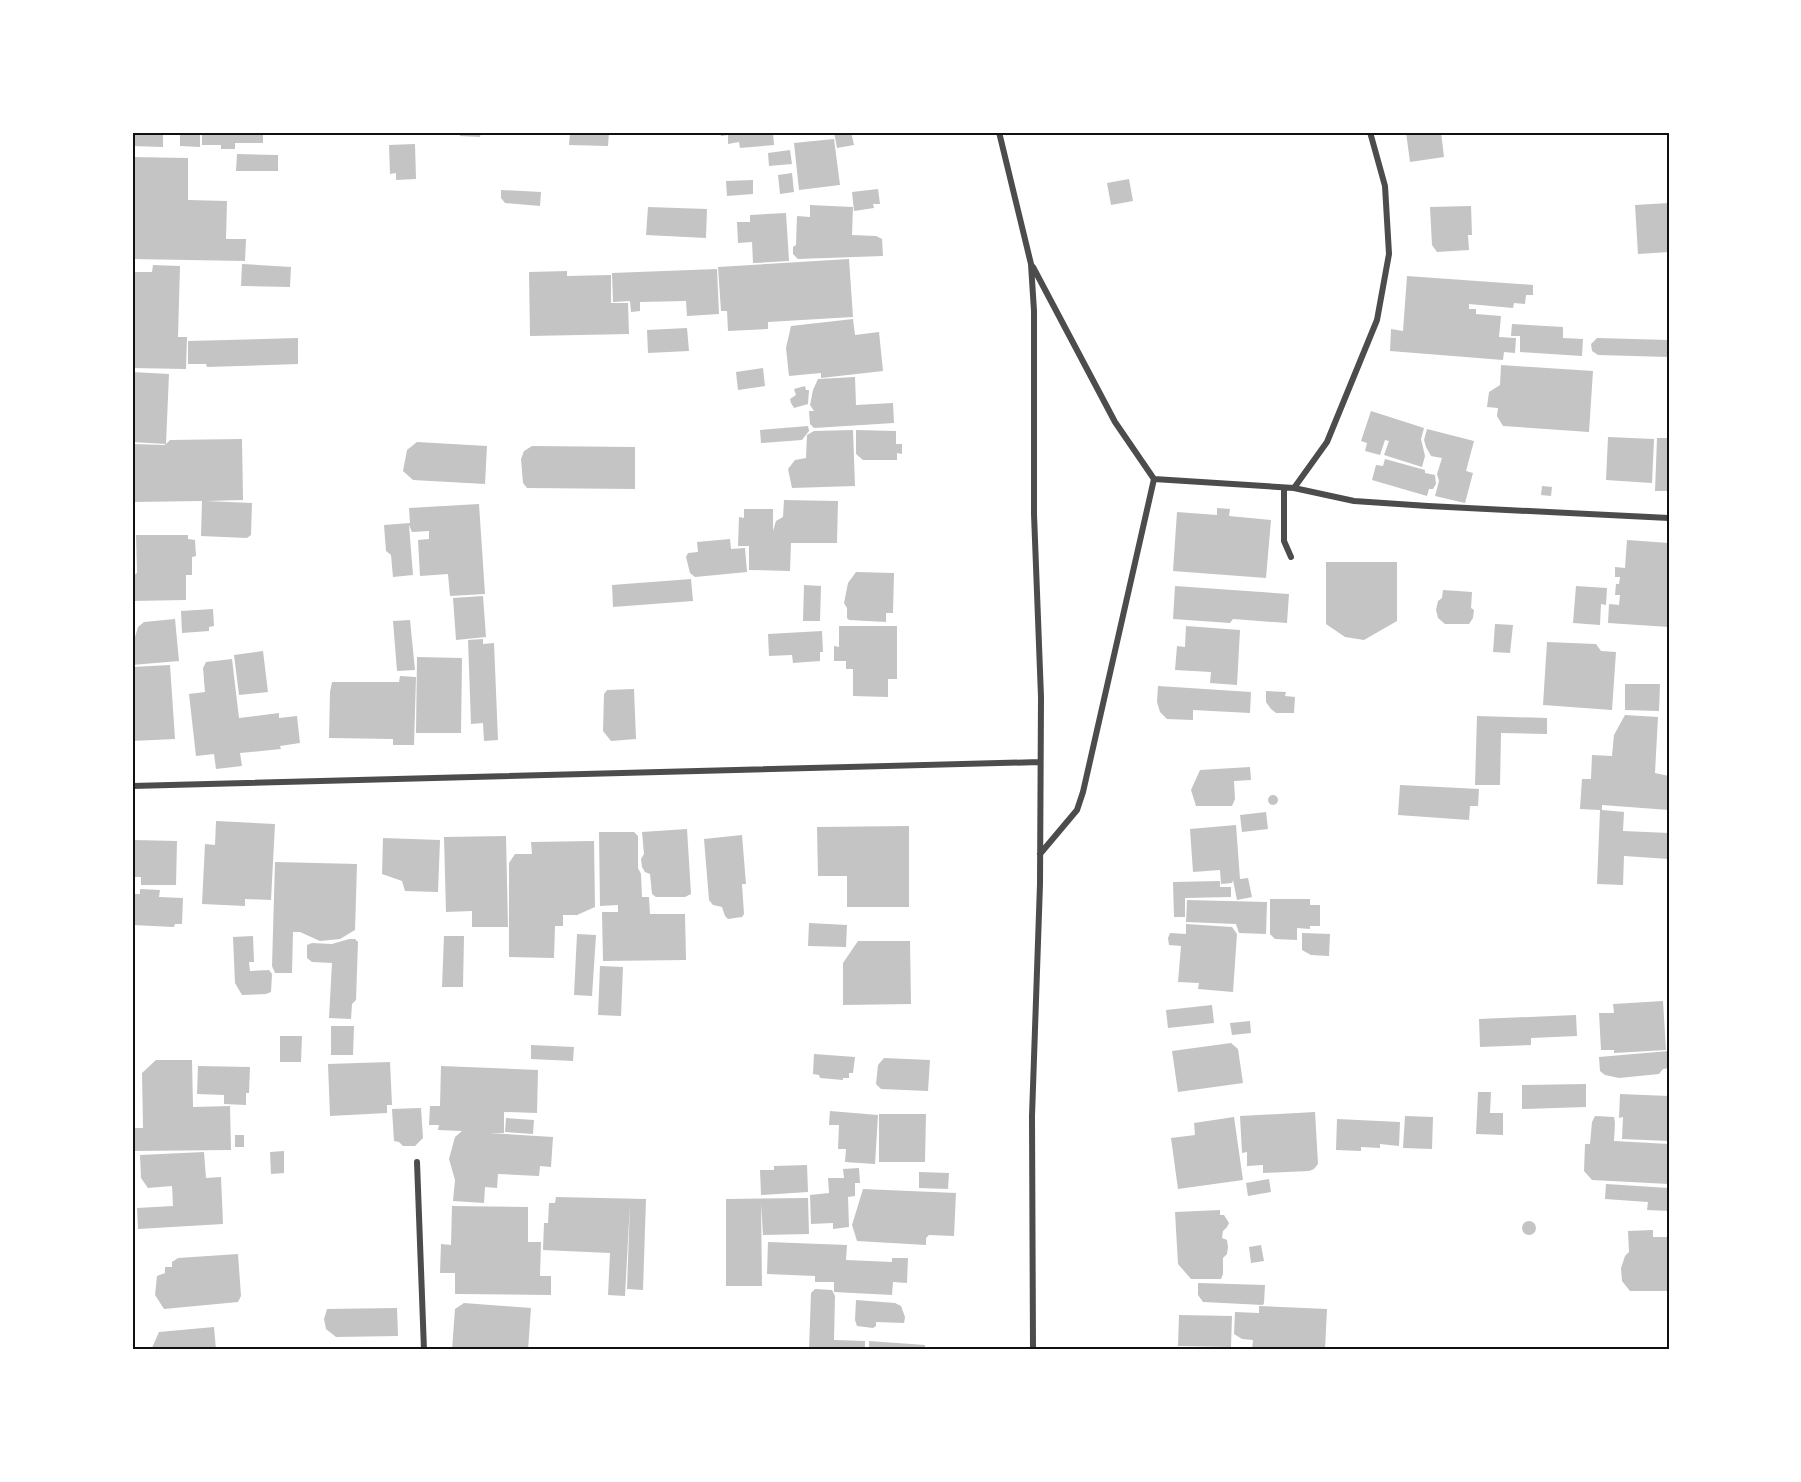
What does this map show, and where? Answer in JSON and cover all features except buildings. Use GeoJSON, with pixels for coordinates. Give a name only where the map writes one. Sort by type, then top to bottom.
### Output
{"type":"FeatureCollection","features":[{"type":"Feature","properties":{"kind":"street"},"geometry":{"type":"LineString","coordinates":[[999,132],[1031,264],[1034,311],[1034,514],[1041,697],[1041,762],[1040,884],[1032,1116],[1032,1350]]}},
{"type":"Feature","properties":{"kind":"street"},"geometry":{"type":"LineString","coordinates":[[1294,488],[1327,442],[1377,320],[1389,254],[1385,186],[1370,132]]}},
{"type":"Feature","properties":{"kind":"street"},"geometry":{"type":"LineString","coordinates":[[1031,264],[1115,422],[1154,479],[1083,792],[1077,810],[1040,854]]}},
{"type":"Feature","properties":{"kind":"street"},"geometry":{"type":"LineString","coordinates":[[1154,479],[1294,488],[1353,501],[1669,518]]}},
{"type":"Feature","properties":{"kind":"street"},"geometry":{"type":"LineString","coordinates":[[1284,488],[1284,542],[1291,557]]}},
{"type":"Feature","properties":{"kind":"street"},"geometry":{"type":"LineString","coordinates":[[132,786],[1041,762]]}},
{"type":"Feature","properties":{"kind":"street"},"geometry":{"type":"LineString","coordinates":[[417,1162],[424,1350]]}}]}
